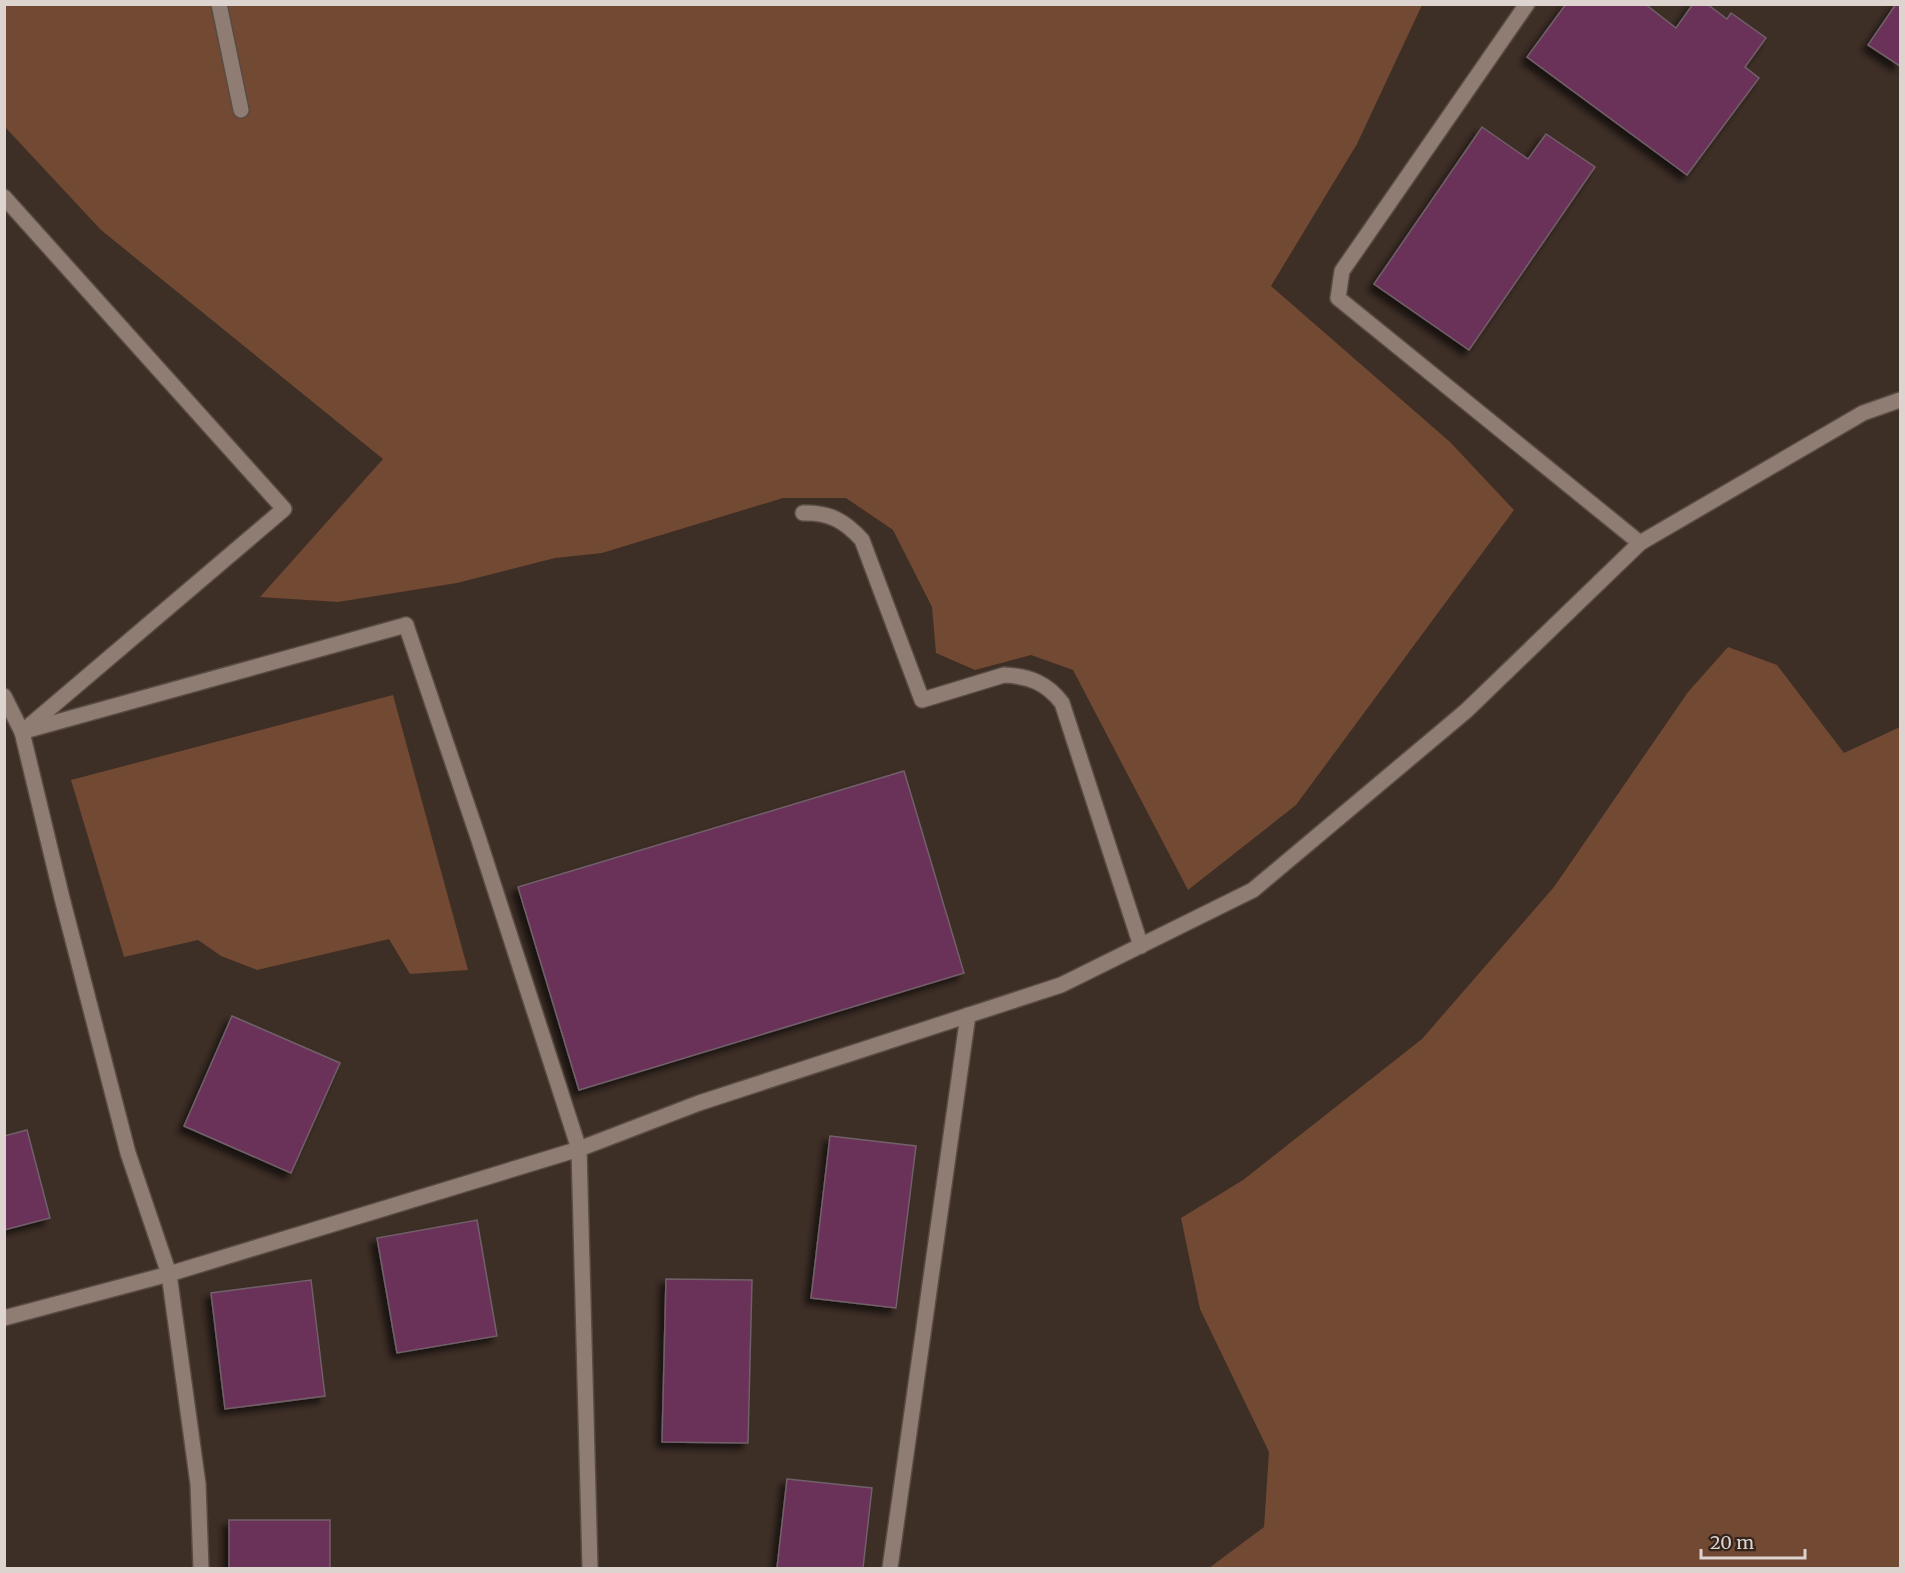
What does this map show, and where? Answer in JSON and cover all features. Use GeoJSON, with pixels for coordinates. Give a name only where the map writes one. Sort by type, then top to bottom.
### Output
{"type":"FeatureCollection","features":[{"type":"Feature","properties":{"kind":"street"},"geometry":{"type":"LineString","coordinates":[[219,4],[241,110]]}},
{"type":"Feature","properties":{"kind":"street"},"geometry":{"type":"LineString","coordinates":[[1527,4],[1342,271],[1338,298],[1640,543]]}},
{"type":"Feature","properties":{"kind":"street"},"geometry":{"type":"LineString","coordinates":[[4,197],[284,509],[22,732]]}},
{"type":"Feature","properties":{"kind":"street"},"geometry":{"type":"LineString","coordinates":[[4,1318],[169,1274],[579,1149],[699,1103],[1060,986],[1253,890],[1466,711],[1640,543],[1863,413],[1900,400]]}},
{"type":"Feature","properties":{"kind":"street"},"geometry":{"type":"LineString","coordinates":[[803,513],[826,514],[837,518],[851,527],[862,540],[922,700],[1004,675],[1018,675],[1044,684],[1062,703],[1141,946]]}},
{"type":"Feature","properties":{"kind":"street"},"geometry":{"type":"LineString","coordinates":[[22,732],[406,625],[478,837],[579,1149],[590,1569]]}},
{"type":"Feature","properties":{"kind":"street"},"geometry":{"type":"LineString","coordinates":[[4,696],[22,732],[128,1153],[169,1274],[198,1485],[201,1569]]}},
{"type":"Feature","properties":{"kind":"street"},"geometry":{"type":"LineString","coordinates":[[890,1569],[968,1015]]}},
{"type":"Feature","properties":{"kind":"shaded area"},"geometry":{"type":"Polygon","coordinates":[[[5,5],[1422,5],[1357,144],[1271,286],[1450,442],[1514,510],[1296,805],[1188,890],[1073,670],[1031,655],[975,670],[936,653],[932,607],[893,530],[846,498],[783,498],[602,553],[555,558],[457,583],[338,602],[260,597],[383,459],[101,230],[5,127],[5,5]]]}},
{"type":"Feature","properties":{"kind":"shaded area"},"geometry":{"type":"Polygon","coordinates":[[[1728,647],[1777,665],[1844,753],[1900,727],[1900,1568],[1209,1568],[1264,1527],[1269,1452],[1200,1309],[1181,1218],[1243,1180],[1422,1039],[1554,887],[1688,692],[1728,647]]]}},
{"type":"Feature","properties":{"kind":"shaded area"},"geometry":{"type":"Polygon","coordinates":[[[393,695],[468,970],[410,974],[389,939],[257,970],[221,956],[198,940],[124,957],[71,780],[393,695]]]}},
{"type":"Feature","properties":{"kind":"building"},"geometry":{"type":"Polygon","coordinates":[[[1566,4],[1645,4],[1676,28],[1693,4],[1707,4],[1727,19],[1731,13],[1766,38],[1745,67],[1759,78],[1687,175],[1527,57],[1566,4]]]}},
{"type":"Feature","properties":{"kind":"building"},"geometry":{"type":"Polygon","coordinates":[[[1896,4],[1900,4],[1900,66],[1868,45],[1896,4]]]}},
{"type":"Feature","properties":{"kind":"building"},"geometry":{"type":"Polygon","coordinates":[[[1482,127],[1528,159],[1546,134],[1595,167],[1469,350],[1374,284],[1482,127]]]}},
{"type":"Feature","properties":{"kind":"building"},"geometry":{"type":"Polygon","coordinates":[[[904,771],[964,973],[579,1090],[518,887],[904,771]]]}},
{"type":"Feature","properties":{"kind":"building"},"geometry":{"type":"Polygon","coordinates":[[[232,1016],[340,1063],[291,1173],[184,1126],[232,1016]]]}},
{"type":"Feature","properties":{"kind":"building"},"geometry":{"type":"Polygon","coordinates":[[[27,1130],[50,1218],[4,1230],[4,1136],[27,1130]]]}},
{"type":"Feature","properties":{"kind":"building"},"geometry":{"type":"Polygon","coordinates":[[[830,1136],[916,1146],[896,1308],[811,1298],[830,1136]]]}},
{"type":"Feature","properties":{"kind":"building"},"geometry":{"type":"Polygon","coordinates":[[[477,1220],[497,1336],[397,1353],[377,1238],[477,1220]]]}},
{"type":"Feature","properties":{"kind":"building"},"geometry":{"type":"Polygon","coordinates":[[[666,1279],[752,1280],[748,1443],[662,1442],[666,1279]]]}},
{"type":"Feature","properties":{"kind":"building"},"geometry":{"type":"Polygon","coordinates":[[[311,1280],[325,1396],[225,1409],[211,1293],[311,1280]]]}},
{"type":"Feature","properties":{"kind":"building"},"geometry":{"type":"Polygon","coordinates":[[[787,1479],[872,1488],[863,1568],[777,1568],[787,1479]]]}},
{"type":"Feature","properties":{"kind":"building"},"geometry":{"type":"Polygon","coordinates":[[[229,1520],[330,1520],[330,1568],[229,1568],[229,1520]]]}}]}
